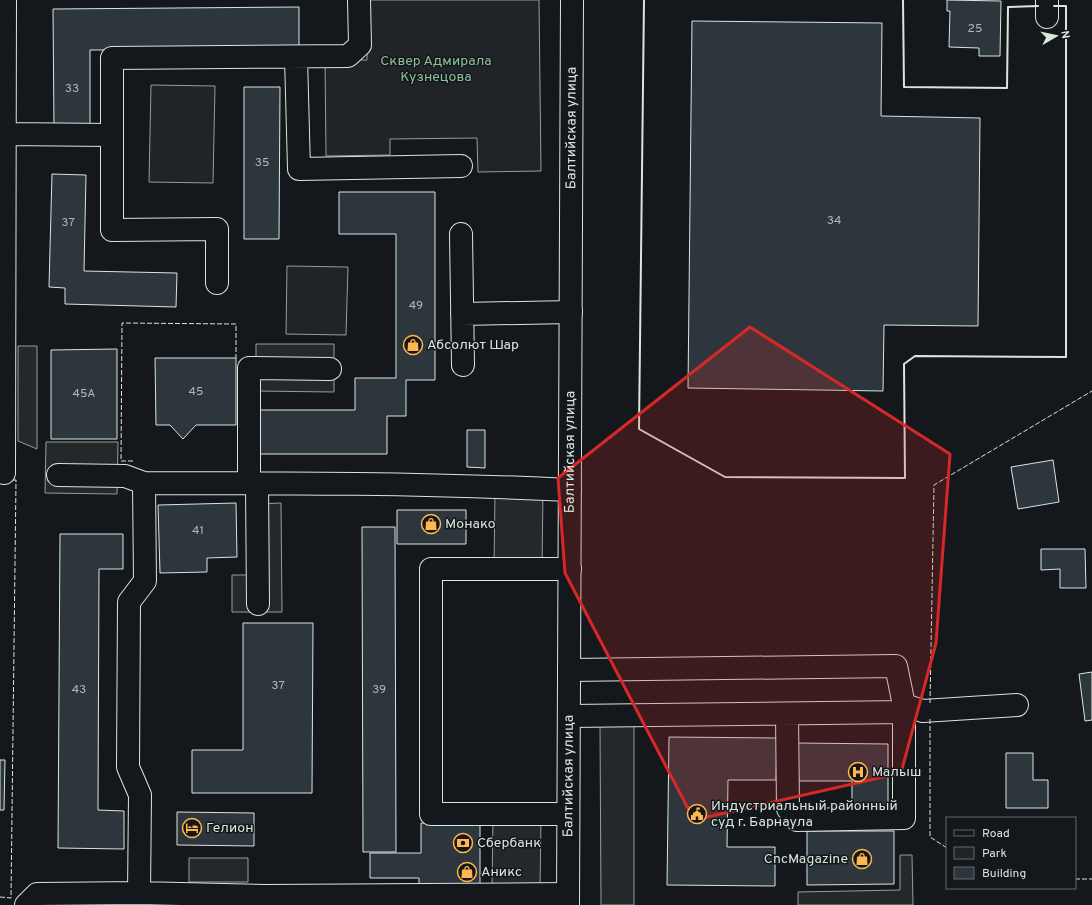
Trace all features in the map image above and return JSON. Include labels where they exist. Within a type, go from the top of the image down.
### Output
[{"type":"main road","points":[[4,473],[2,281],[4,134],[2,52],[5,0]]},
{"type":"main road","points":[[217,283],[217,229],[112,230],[112,58],[348,56],[360,45],[360,0]]},
{"type":"main road","name":"Балтийская улица","points":[[568,899],[572,0]]},
{"type":"main road","points":[[296,57],[299,169],[461,166]]},
{"type":"main road","points":[[4,134],[112,135]]},
{"type":"main road","points":[[461,234],[463,365]]},
{"type":"main road","points":[[462,314],[571,312]]},
{"type":"main road","points":[[258,604],[249,368],[330,369]]},
{"type":"main road","points":[[58,475],[125,476],[144,483],[332,483],[492,486],[570,490]]},
{"type":"main road","points":[[139,893],[140,795],[128,767],[129,602],[145,581],[144,483]]},
{"type":"main road","points":[[568,814],[431,814],[431,569],[570,569]]},
{"type":"main road","points":[[569,670],[896,666],[904,709],[904,818],[798,820],[788,809],[787,714]]},
{"type":"main road","points":[[569,716],[787,714],[904,709],[923,711],[1017,705]]},
{"type":"main road","points":[[26,905],[37,894],[139,893],[264,896],[568,899]]},
{"type":"highlighted area","points":[[750,327],[950,454],[936,643],[901,773],[694,820],[565,573],[558,478]]},
{"type":"green space","name":"Сквер Адмирала Кузнецова","points":[[367,0],[539,0],[541,171],[478,172],[477,138],[390,139],[390,155],[326,156],[325,60],[367,60]]},
{"type":"green space","points":[[151,85],[215,86],[213,183],[149,182]]},
{"type":"green space","points":[[287,266],[348,267],[346,335],[286,334]]},
{"type":"shaded area","points":[[256,344],[334,344],[334,392],[256,391]]},
{"type":"shaded area","points":[[18,346],[37,346],[37,449],[18,441]]},
{"type":"shaded area","points":[[46,442],[118,442],[117,494],[45,493]]},
{"type":"shaded area","points":[[495,492],[543,493],[542,567],[494,566]]},
{"type":"shaded area","points":[[281,503],[282,612],[232,612],[232,575],[258,575],[257,504]]},
{"type":"shaded area","points":[[600,724],[634,724],[634,905],[601,905]]},
{"type":"shaded area","points":[[493,816],[541,817],[540,890],[492,890]]},
{"type":"shaded area","points":[[900,855],[912,855],[913,905],[798,905],[798,892],[900,890]]},
{"type":"shaded area","points":[[189,858],[248,858],[248,882],[189,882]]},
{"type":"building","points":[[947,0],[1001,1],[1000,56],[979,56],[979,48],[949,47],[950,11],[947,11]]},
{"type":"building","points":[[299,7],[299,49],[90,50],[90,128],[54,128],[53,9]]},
{"type":"building","points":[[692,21],[882,23],[881,116],[980,118],[978,326],[884,325],[883,391],[688,388]]},
{"type":"building","points":[[244,87],[280,87],[279,239],[244,239]]},
{"type":"building","points":[[52,174],[86,175],[84,271],[177,273],[176,307],[65,304],[65,288],[49,287]]},
{"type":"building","points":[[339,192],[435,192],[435,380],[406,380],[406,416],[387,416],[387,454],[258,454],[258,410],[355,410],[355,378],[396,378],[396,234],[339,234]]},
{"type":"building","points":[[117,349],[117,439],[51,439],[51,350]]},
{"type":"building","points":[[155,358],[236,358],[236,425],[196,425],[183,439],[170,425],[156,425]]},
{"type":"building","points":[[467,430],[485,430],[485,468],[467,467]]},
{"type":"building","points":[[1053,460],[1059,502],[1018,509],[1011,467]]},
{"type":"building","points":[[236,503],[237,557],[207,558],[207,572],[160,573],[158,505]]},
{"type":"building","points":[[397,510],[466,510],[466,544],[397,544]]},
{"type":"building","points":[[362,527],[395,527],[396,852],[363,852]]},
{"type":"building","points":[[60,534],[123,534],[123,569],[99,569],[98,810],[124,811],[124,849],[58,848]]},
{"type":"building","points":[[1041,549],[1085,549],[1086,588],[1060,588],[1060,569],[1041,570]]},
{"type":"building","points":[[243,623],[313,623],[312,793],[192,793],[192,750],[243,750]]},
{"type":"building","points":[[1092,672],[1092,720],[1085,721],[1079,674]]},
{"type":"building","name":"Индустриальный районный суд г. Барнаула","points":[[669,737],[777,738],[776,780],[728,780],[727,847],[775,847],[775,886],[667,885]]},
{"type":"building","points":[[797,743],[888,744],[888,813],[852,813],[852,781],[796,781]]},
{"type":"building","points":[[1006,753],[1033,753],[1033,780],[1048,780],[1048,808],[1006,808]]},
{"type":"building","points":[[0,760],[5,760],[4,810],[0,810]]},
{"type":"building","points":[[177,812],[254,813],[254,846],[177,845]]},
{"type":"building","points":[[421,823],[480,823],[480,888],[419,888],[419,878],[370,878],[370,853],[421,853]]},
{"type":"building","points":[[807,831],[894,831],[894,884],[807,885]]},
{"type":"fence","points":[[133,461],[121,461],[122,323],[236,324],[236,358]]},
{"type":"fence","points":[[930,703],[934,485],[1092,391]]},
{"type":"fence","points":[[0,897],[11,898],[16,480],[11,480]]},
{"type":"fence","points":[[930,719],[930,837],[946,847]]},
{"type":"fence","points":[[1076,879],[1092,879]]},
{"type":"wall","points":[[644,0],[639,429],[725,477],[905,478],[904,364],[915,356],[1066,357],[1066,6],[1054,6]]},
{"type":"wall","points":[[903,0],[904,87],[1007,88],[1008,7],[1038,6]]},
{"type":"place","name":"Абсолют Шар","points":[[413,345]]},
{"type":"place","name":"Монако","points":[[431,524]]},
{"type":"place","name":"Малыш","points":[[858,772]]},
{"type":"place","name":"Индустриальный районный суд г. Барнаула","points":[[697,814]]},
{"type":"place","name":"Гелион","points":[[192,828]]},
{"type":"place","name":"Сбербанк","points":[[463,843]]},
{"type":"place","name":"CncMagazine","points":[[862,859]]},
{"type":"place","name":"Аникс","points":[[467,872]]}]
